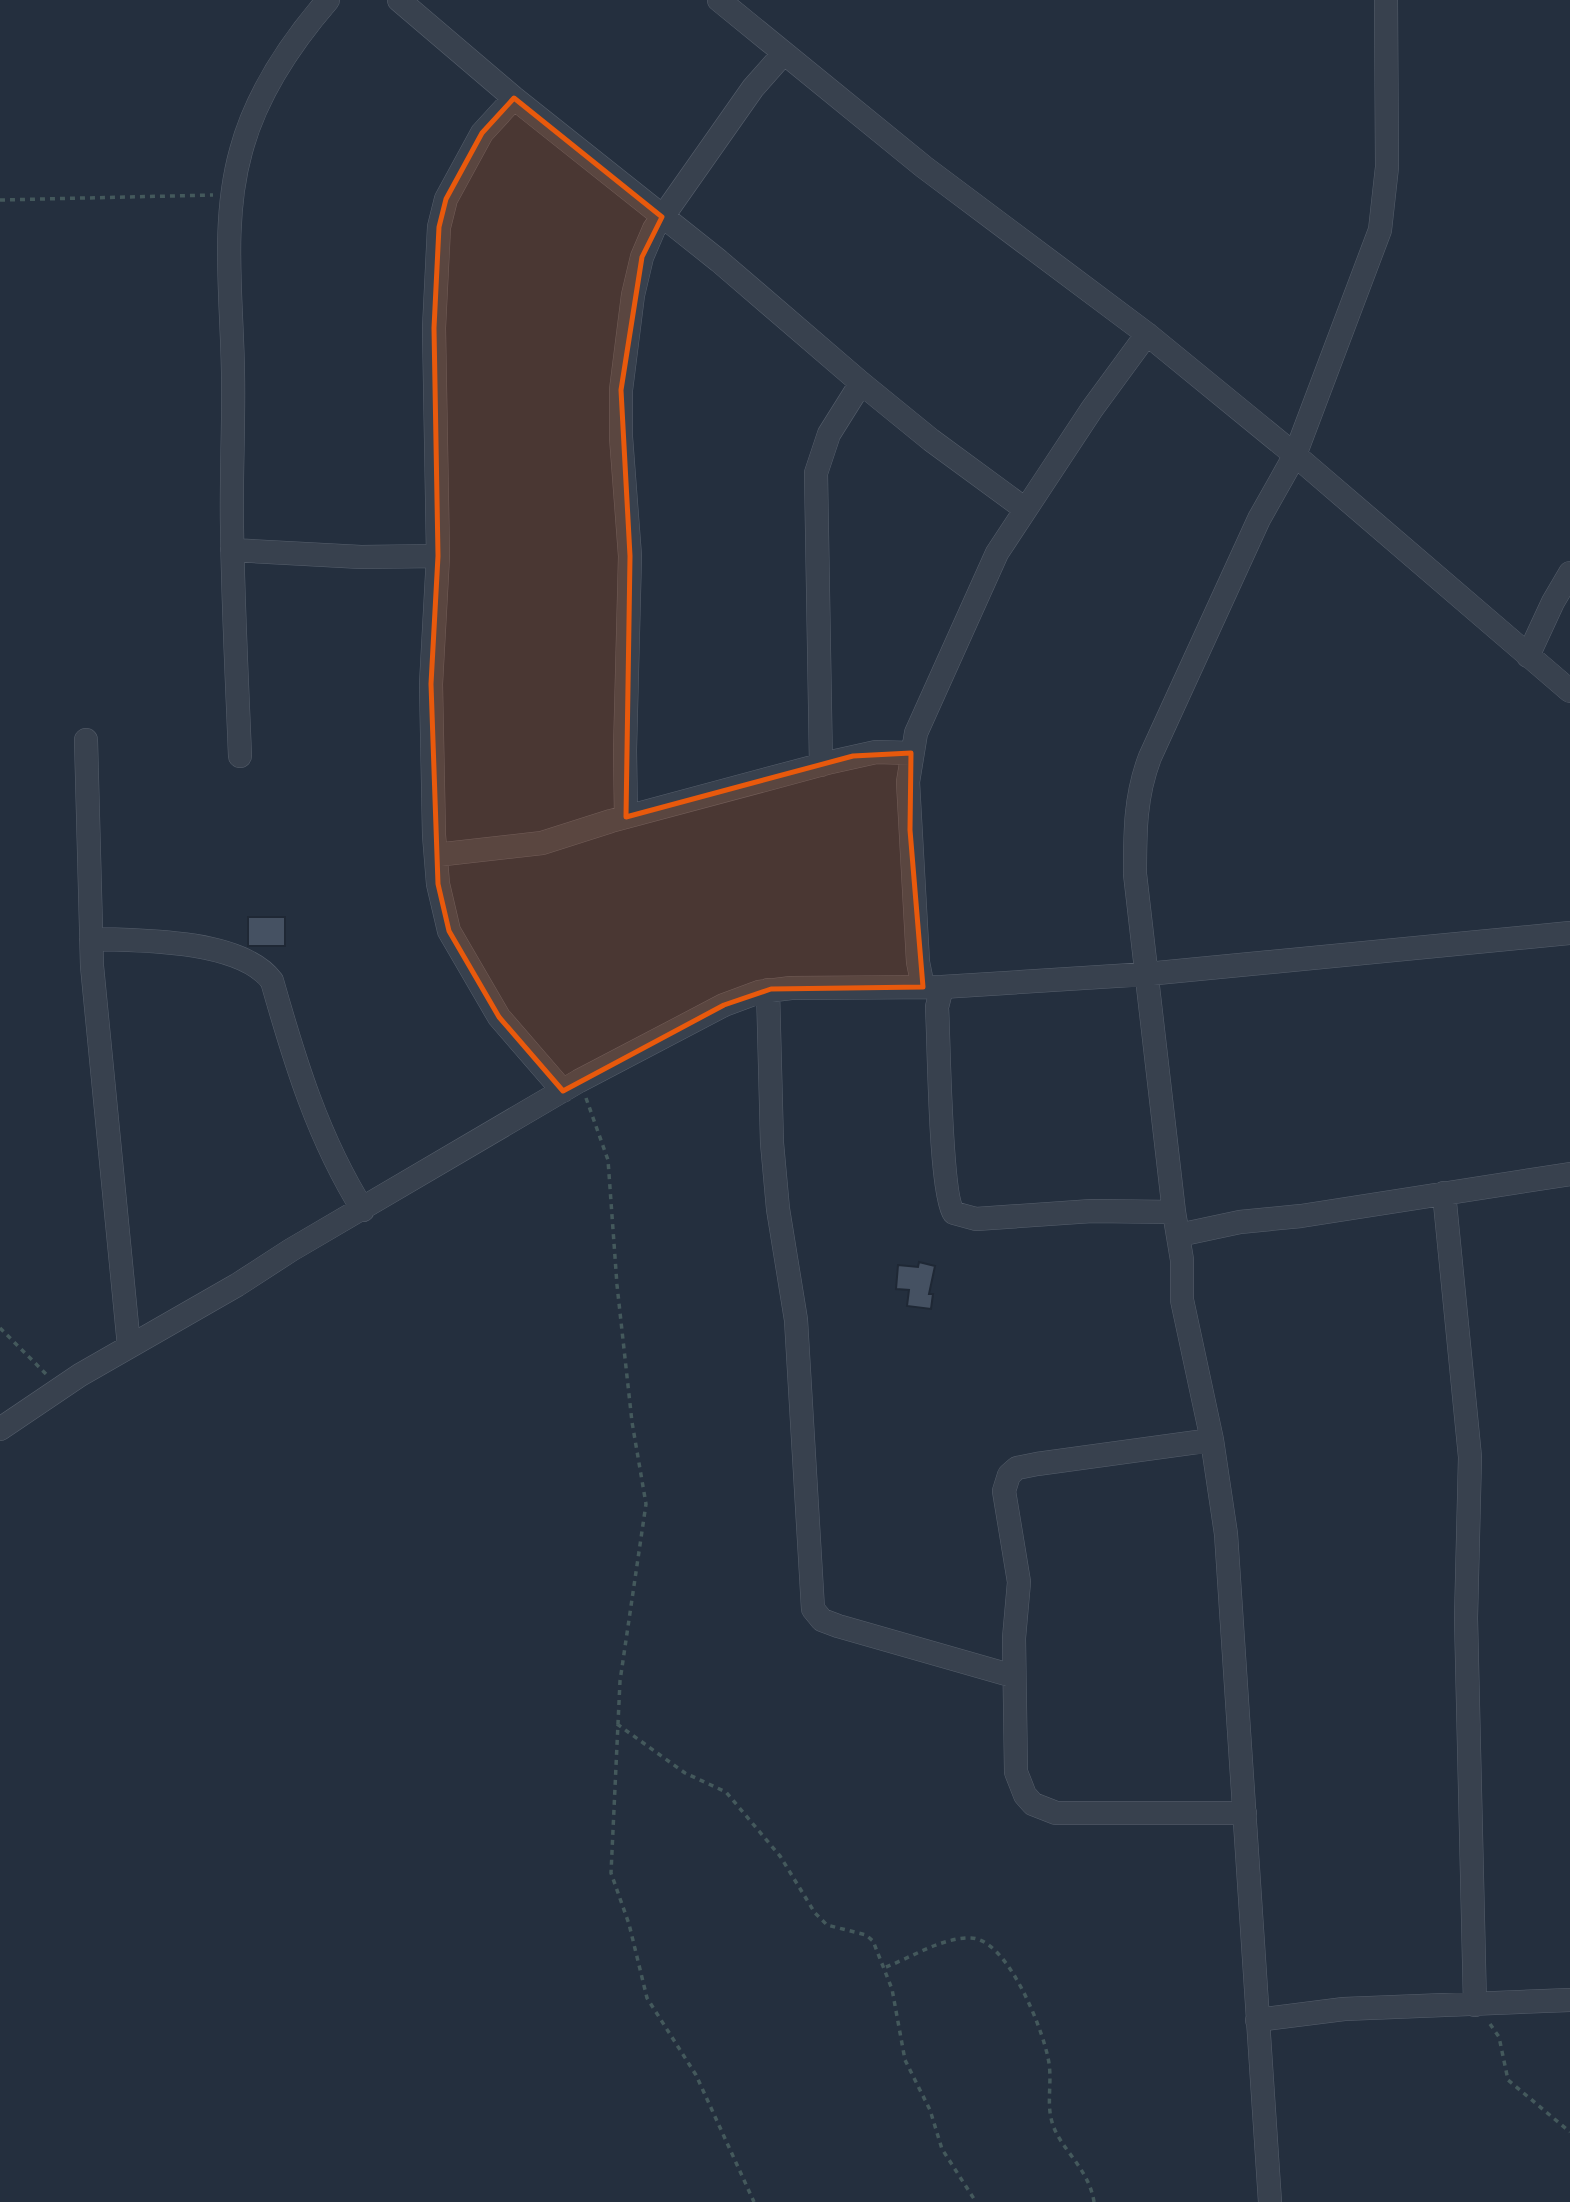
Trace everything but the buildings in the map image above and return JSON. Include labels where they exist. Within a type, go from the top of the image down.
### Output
[{"type":"street","points":[[240,756],[232,550],[234,417],[229,238],[232,195],[240,152],[261,97],[290,49],[328,0]]},
{"type":"street","points":[[400,0],[514,98],[719,261],[930,440],[1026,509]]},
{"type":"street","points":[[719,0],[924,167],[1147,334],[1295,455],[1570,691]]},
{"type":"street","points":[[1270,2202],[1226,1534],[1212,1440],[1182,1300],[1177,1224],[1135,874],[1135,820],[1140,782],[1259,519],[1295,455],[1381,230],[1387,167],[1386,0]]},
{"type":"street","points":[[626,817],[626,644],[630,556],[621,437],[621,390],[623,355],[642,257],[662,217],[745,99],[783,54]]},
{"type":"street","points":[[514,98],[482,133],[468,156],[446,199],[439,228],[434,328],[438,556],[431,684],[436,855],[438,884],[449,931],[505,1026],[571,1086]]},
{"type":"street","points":[[1147,334],[1092,409],[997,553],[916,733],[911,753],[910,830],[937,1007],[947,1202],[954,1213],[976,1219],[1119,1210],[1177,1224],[1240,1222],[1301,1216],[1570,1174]]},
{"type":"street","points":[[821,765],[816,473],[829,434],[861,383]]},
{"type":"street","points":[[232,550],[362,556],[438,556]]},
{"type":"street","points":[[1528,656],[1570,573]]},
{"type":"street","points":[[86,740],[92,939],[104,1106],[130,1346]]},
{"type":"street","points":[[436,855],[542,843],[626,817],[821,765],[876,752],[911,753]]},
{"type":"street","points":[[0,1429],[130,1346],[571,1086],[724,1005],[768,990],[932,987],[1147,974],[1570,933]]},
{"type":"street","points":[[92,939],[185,943],[232,957],[266,974],[272,981],[306,1096],[329,1151],[363,1210]]},
{"type":"street","points":[[768,990],[772,1143],[778,1209],[796,1320],[807,1469],[813,1609],[822,1620],[838,1626],[1013,1676]]},
{"type":"street","points":[[1444,1193],[1471,1457],[1466,1618],[1475,2005]]},
{"type":"street","points":[[1212,1440],[1038,1464],[1017,1468],[1009,1475],[1004,1491],[1019,1582],[1013,1676],[1016,1772],[1025,1794],[1043,1810],[1079,1814],[1245,1813]]},
{"type":"street","points":[[1257,2020],[1344,2009],[1570,2000]]},
{"type":"path","points":[[0,200],[232,195]]},
{"type":"path","points":[[571,1086],[608,1160],[617,1285],[632,1422],[646,1504],[620,1681],[610,1855],[615,1892],[629,1924],[647,1998],[696,2075],[754,2202]]},
{"type":"path","points":[[0,1328],[61,1388]]},
{"type":"path","points":[[617,1724],[685,1773],[726,1792],[780,1856],[815,1913],[827,1925],[866,1935],[873,1941],[886,1967],[905,2060],[930,2110],[942,2149],[976,2202]]},
{"type":"path","points":[[886,1967],[955,1939],[973,1938],[987,1941],[998,1951],[1015,1977],[1043,2037],[1049,2061],[1053,2126],[1092,2188],[1094,2202]]},
{"type":"path","points":[[1475,2005],[1497,2032],[1508,2080],[1570,2132]]},
{"type":"highlighted area","points":[[514,98],[662,217],[642,257],[621,390],[630,556],[626,817],[853,756],[911,753],[910,830],[923,987],[771,989],[724,1005],[563,1091],[499,1017],[449,931],[438,884],[431,684],[438,556],[434,328],[439,227],[446,199],[482,133]]}]
